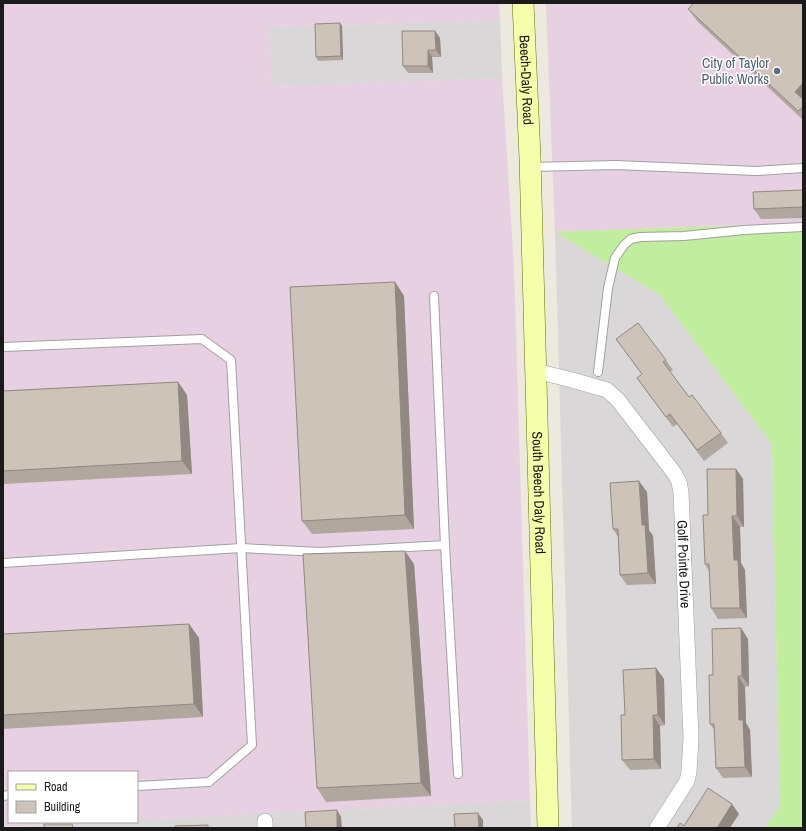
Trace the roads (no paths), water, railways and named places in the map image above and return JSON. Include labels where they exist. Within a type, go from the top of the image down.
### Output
[{"type":"street","name":"Beech-Daly Road","points":[[523,3],[530,162]]},
{"type":"street","name":"South Beech Daly Road","points":[[530,162],[548,828]]},
{"type":"street","name":"Golf Pointe Drive","points":[[536,371],[607,390],[618,400],[680,482],[682,500],[691,738],[689,772],[687,781],[657,828]]},
{"type":"lane","points":[[530,162],[756,170],[803,168]]},
{"type":"lane","points":[[598,372],[608,288],[615,258],[624,245],[631,239],[640,237],[684,236],[744,230],[803,227]]},
{"type":"lane","points":[[434,296],[445,545],[458,774]]},
{"type":"lane","points":[[3,347],[202,339],[231,360],[252,745],[209,782],[138,786]]},
{"type":"lane","points":[[3,563],[241,548],[320,552],[445,545]]},
{"type":"place","name":"City of Taylor Public Works","points":[[777,71]]}]
